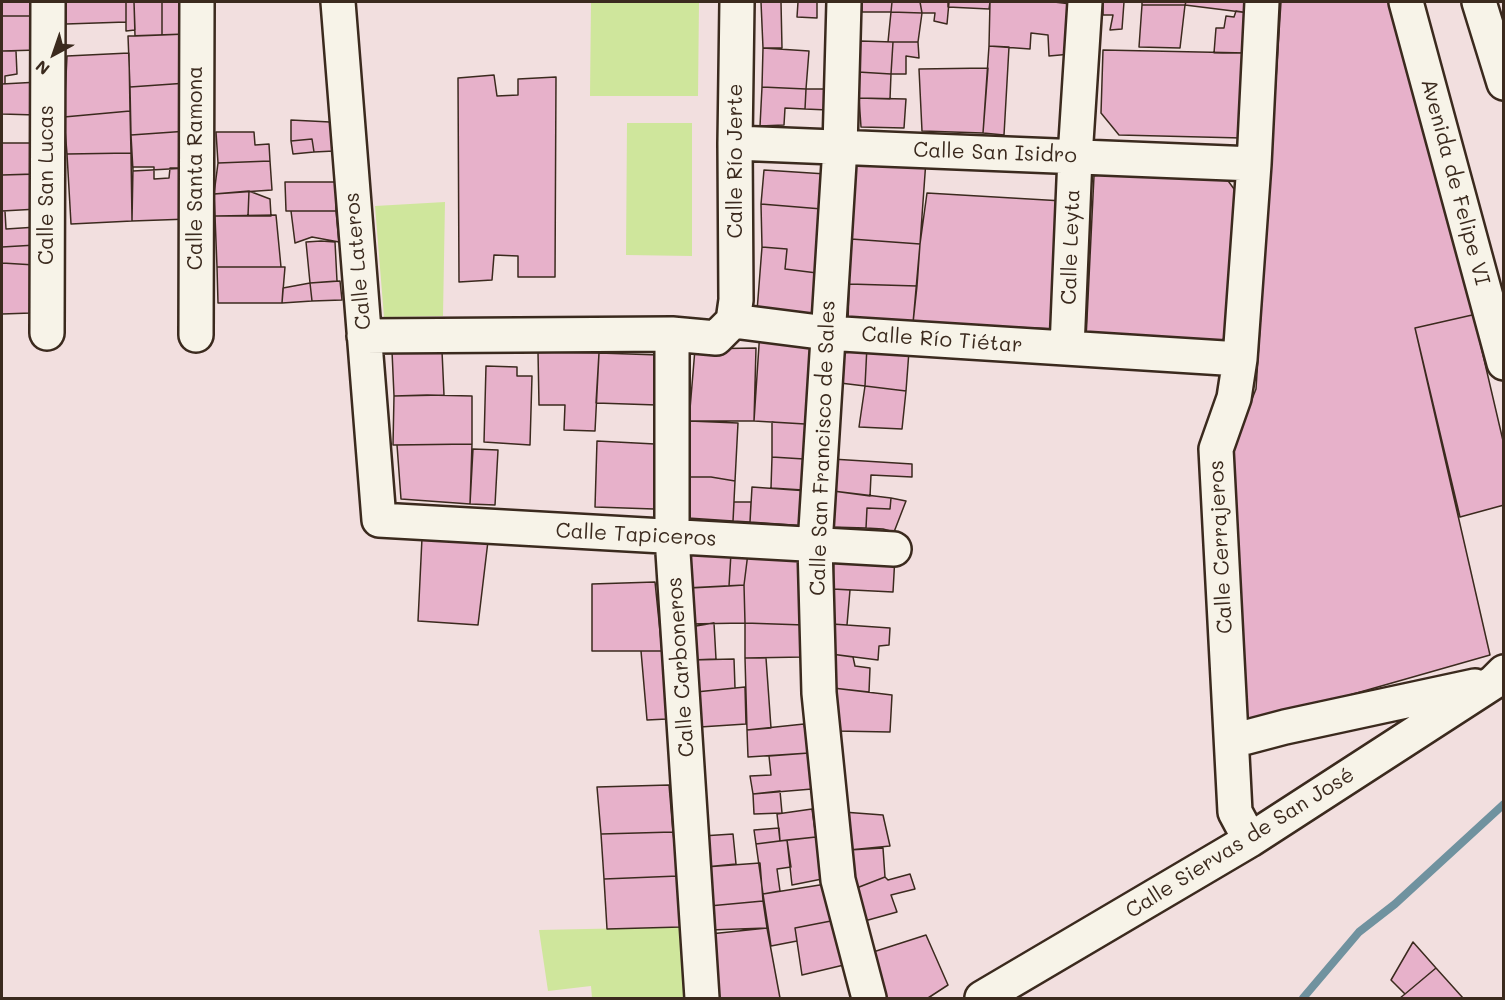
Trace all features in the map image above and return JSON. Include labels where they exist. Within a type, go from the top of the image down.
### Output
[{"type":"main road","name":"Calle San Lucas","points":[[47,333],[48,2]]},
{"type":"main road","name":"Calle Santa Ramona","points":[[196,335],[197,2]]},
{"type":"main road","name":"Calle Lateros","points":[[338,2],[379,520]]},
{"type":"main road","name":"Calle Río Jerte","points":[[733,321],[736,300],[737,2]]},
{"type":"main road","name":"Calle San Francisco de Sales","points":[[844,2],[840,147],[815,544],[819,693],[838,880],[869,999]]},
{"type":"main road","name":"Calle Leyta","points":[[1067,348],[1075,157],[1085,2]]},
{"type":"main road","name":"Calle Cerrajeros","points":[[1250,840],[1235,812],[1216,449],[1234,398],[1240,359],[1254,164],[1262,2]]},
{"type":"main road","name":"Avenida de Felipe VI","points":[[1406,2],[1503,360]]},
{"type":"main road","points":[[1479,2],[1503,83]]},
{"type":"main road","name":"Calle San Isidro","points":[[735,143],[1254,164]]},
{"type":"main road","points":[[364,336],[672,334],[716,338],[733,321]]},
{"type":"main road","name":"Calle Río Tiétar","points":[[733,321],[827,333],[1240,359]]},
{"type":"main road","name":"Calle Carboneros","points":[[672,334],[672,537],[702,999]]},
{"type":"main road","name":"Calle Tapiceros","points":[[379,520],[894,549]]},
{"type":"main road","points":[[1232,741],[1499,677]]},
{"type":"main road","name":"Calle Siervas de San José","points":[[982,999],[1250,840],[1499,677]]},
{"type":"green space","points":[[591,2],[699,2],[698,96],[590,96]]},
{"type":"green space","points":[[627,123],[692,123],[692,256],[626,255]]},
{"type":"green space","points":[[445,202],[443,316],[384,317],[375,206]]},
{"type":"green space","points":[[681,927],[684,998],[592,998],[591,986],[548,991],[539,930]]},
{"type":"building","points":[[2,2],[38,2],[38,16],[2,16]]},
{"type":"building","points":[[66,2],[126,2],[126,22],[66,24]]},
{"type":"building","points":[[126,2],[134,2],[135,30],[126,31]]},
{"type":"building","points":[[134,2],[162,2],[162,35],[135,36]]},
{"type":"building","points":[[162,2],[187,2],[186,34],[162,35]]},
{"type":"building","points":[[761,2],[781,2],[782,48],[763,48]]},
{"type":"building","points":[[798,2],[817,2],[817,18],[797,17]]},
{"type":"building","points":[[862,2],[892,2],[891,12],[862,12]]},
{"type":"building","points":[[892,2],[920,2],[922,13],[891,12]]},
{"type":"building","points":[[920,2],[949,2],[947,24],[934,21],[935,13],[922,13]]},
{"type":"building","points":[[948,2],[990,2],[989,9],[948,7]]},
{"type":"building","points":[[990,2],[1071,4],[1071,54],[1049,56],[1048,35],[1031,33],[1030,49],[989,46]]},
{"type":"building","points":[[1103,2],[1124,2],[1122,29],[1110,30],[1113,15],[1103,15]]},
{"type":"building","points":[[1142,2],[1186,2],[1185,5],[1142,5]]},
{"type":"building","points":[[1186,2],[1250,2],[1249,13],[1185,5]]},
{"type":"building","points":[[1281,2],[1402,2],[1481,313],[1415,328],[1490,655],[1241,726],[1232,450],[1256,389]]},
{"type":"building","points":[[1142,5],[1185,5],[1180,48],[1139,47]]},
{"type":"building","points":[[1236,11],[1249,13],[1247,53],[1214,53],[1216,28],[1224,28],[1226,16],[1234,17]]},
{"type":"building","points":[[891,12],[922,13],[918,42],[888,42]]},
{"type":"building","points":[[2,16],[38,16],[38,50],[2,51]]},
{"type":"building","points":[[186,34],[187,83],[130,87],[128,36]]},
{"type":"building","points":[[860,41],[893,42],[891,74],[858,72]]},
{"type":"building","points":[[893,42],[918,42],[919,58],[906,56],[906,74],[891,74]]},
{"type":"building","points":[[989,46],[1009,47],[1004,135],[983,133]]},
{"type":"building","points":[[763,48],[809,51],[806,89],[762,87]]},
{"type":"building","points":[[1103,50],[1247,53],[1242,138],[1119,135],[1101,113]]},
{"type":"building","points":[[2,51],[16,51],[17,74],[5,76],[5,84],[2,84]]},
{"type":"building","points":[[129,53],[130,111],[64,117],[67,56]]},
{"type":"building","points":[[988,68],[983,133],[922,131],[919,69]]},
{"type":"building","points":[[858,72],[891,74],[890,99],[859,98]]},
{"type":"building","points":[[494,75],[497,96],[518,95],[518,79],[556,77],[555,277],[518,277],[518,256],[494,255],[492,280],[459,282],[458,78]]},
{"type":"building","points":[[39,82],[36,115],[2,114],[2,84]]},
{"type":"building","points":[[187,83],[188,131],[131,135],[130,87]]},
{"type":"building","points":[[762,87],[806,89],[805,109],[785,108],[784,125],[760,126]]},
{"type":"building","points":[[806,89],[827,89],[828,110],[805,109]]},
{"type":"building","points":[[859,98],[906,99],[904,128],[861,127]]},
{"type":"building","points":[[130,111],[131,153],[67,154],[64,117]]},
{"type":"building","points":[[291,120],[330,122],[334,151],[314,152],[312,139],[291,141]]},
{"type":"building","points":[[188,131],[187,168],[133,171],[131,135]]},
{"type":"building","points":[[216,132],[254,132],[255,145],[269,144],[270,161],[218,163]]},
{"type":"building","points":[[312,139],[314,152],[293,154],[291,141]]},
{"type":"building","points":[[2,143],[34,143],[33,174],[2,175]]},
{"type":"building","points":[[131,153],[132,221],[71,224],[67,154]]},
{"type":"building","points":[[856,157],[926,160],[920,244],[851,239]]},
{"type":"building","points":[[270,161],[272,190],[214,194],[218,163]]},
{"type":"building","points":[[1215,163],[1237,193],[1229,342],[1086,339],[1094,176],[1111,165]]},
{"type":"building","points":[[133,167],[154,167],[154,179],[169,178],[170,168],[193,168],[189,219],[132,221]]},
{"type":"building","points":[[764,170],[826,174],[822,209],[761,204]]},
{"type":"building","points":[[39,174],[38,209],[2,211],[2,175]]},
{"type":"building","points":[[285,182],[336,182],[336,211],[286,211]]},
{"type":"building","points":[[249,191],[270,199],[271,216],[248,216]]},
{"type":"building","points":[[249,191],[248,216],[215,216],[214,194]]},
{"type":"building","points":[[927,193],[1063,201],[1057,329],[913,323]]},
{"type":"building","points":[[761,204],[822,209],[817,273],[785,269],[787,249],[762,247]]},
{"type":"building","points":[[2,211],[5,211],[6,229],[37,227],[36,245],[2,247]]},
{"type":"building","points":[[291,211],[336,211],[339,242],[312,237],[295,243]]},
{"type":"building","points":[[276,215],[281,267],[217,267],[215,216]]},
{"type":"building","points":[[851,239],[920,244],[917,286],[849,284]]},
{"type":"building","points":[[306,242],[335,242],[337,281],[310,283]]},
{"type":"building","points":[[36,245],[35,265],[2,263],[2,247]]},
{"type":"building","points":[[762,247],[787,249],[785,269],[817,273],[813,316],[757,311]]},
{"type":"building","points":[[2,263],[35,265],[31,313],[2,314]]},
{"type":"building","points":[[217,267],[285,267],[282,303],[218,303]]},
{"type":"building","points":[[340,281],[342,300],[312,301],[310,283]]},
{"type":"building","points":[[310,283],[312,301],[282,303],[283,288]]},
{"type":"building","points":[[849,284],[917,286],[913,323],[848,323]]},
{"type":"building","points":[[1481,313],[1476,325],[1504,445],[1504,505],[1460,517],[1415,328]]},
{"type":"building","points":[[760,330],[813,338],[805,424],[754,421]]},
{"type":"building","points":[[844,345],[867,346],[865,386],[840,383]]},
{"type":"building","points":[[867,346],[909,351],[906,391],[865,386]]},
{"type":"building","points":[[756,348],[754,421],[689,421],[695,349]]},
{"type":"building","points":[[392,351],[442,351],[444,395],[394,396]]},
{"type":"building","points":[[538,352],[599,353],[595,431],[564,430],[565,405],[539,405]]},
{"type":"building","points":[[599,353],[659,355],[657,405],[596,403]]},
{"type":"building","points":[[486,366],[517,367],[517,376],[532,376],[530,445],[484,442]]},
{"type":"building","points":[[865,386],[906,391],[902,429],[859,427]]},
{"type":"building","points":[[394,396],[472,396],[472,444],[393,445]]},
{"type":"building","points":[[689,421],[738,423],[735,481],[711,477],[688,477]]},
{"type":"building","points":[[772,422],[805,424],[804,459],[772,457]]},
{"type":"building","points":[[597,441],[655,444],[654,509],[595,507]]},
{"type":"building","points":[[472,444],[470,504],[401,499],[397,445]]},
{"type":"building","points":[[473,449],[498,450],[495,505],[470,504]]},
{"type":"building","points":[[772,457],[804,459],[803,490],[771,488]]},
{"type":"building","points":[[832,459],[912,464],[912,477],[871,475],[870,496],[833,491]]},
{"type":"building","points":[[688,477],[711,477],[735,481],[733,521],[688,518]]},
{"type":"building","points":[[752,487],[808,491],[806,526],[750,522]]},
{"type":"building","points":[[833,491],[891,498],[890,509],[867,508],[866,528],[831,527]]},
{"type":"building","points":[[891,498],[906,501],[894,532],[866,528],[867,508],[890,509]]},
{"type":"building","points":[[734,502],[751,502],[750,522],[733,521]]},
{"type":"building","points":[[422,538],[488,541],[478,625],[418,621]]},
{"type":"building","points":[[688,550],[731,553],[729,586],[690,588]]},
{"type":"building","points":[[834,552],[895,556],[893,592],[833,589]]},
{"type":"building","points":[[731,553],[748,553],[744,585],[729,586]]},
{"type":"building","points":[[748,553],[804,557],[804,625],[745,623],[744,585]]},
{"type":"building","points":[[655,582],[662,651],[592,651],[592,584]]},
{"type":"building","points":[[744,585],[745,623],[688,624],[686,588]]},
{"type":"building","points":[[833,589],[850,590],[847,625],[832,624]]},
{"type":"building","points":[[714,623],[716,659],[692,660],[690,627]]},
{"type":"building","points":[[745,623],[804,625],[804,657],[745,658]]},
{"type":"building","points":[[832,624],[890,628],[889,645],[879,646],[878,660],[831,654]]},
{"type":"building","points":[[641,651],[662,651],[667,719],[647,720]]},
{"type":"building","points":[[831,654],[853,657],[855,666],[870,668],[869,692],[833,688]]},
{"type":"building","points":[[745,658],[766,658],[771,728],[747,730]]},
{"type":"building","points":[[734,659],[735,688],[696,692],[692,660]]},
{"type":"building","points":[[745,687],[746,724],[700,727],[696,692]]},
{"type":"building","points":[[833,688],[892,695],[890,732],[835,731]]},
{"type":"building","points":[[804,724],[809,753],[748,757],[747,730]]},
{"type":"building","points":[[809,753],[812,789],[753,794],[750,776],[771,775],[769,756]]},
{"type":"building","points":[[669,785],[673,832],[601,834],[597,787]]},
{"type":"building","points":[[780,791],[782,813],[754,814],[753,794]]},
{"type":"building","points":[[812,809],[816,837],[780,841],[777,814]]},
{"type":"building","points":[[843,812],[883,815],[890,846],[849,850]]},
{"type":"building","points":[[779,828],[780,841],[756,844],[754,830]]},
{"type":"building","points":[[673,832],[678,876],[604,879],[601,834]]},
{"type":"building","points":[[733,834],[736,864],[705,867],[702,836]]},
{"type":"building","points":[[816,837],[822,879],[792,885],[787,840]]},
{"type":"building","points":[[787,840],[791,867],[777,869],[780,891],[763,894],[756,844]]},
{"type":"building","points":[[883,848],[885,877],[854,889],[849,850]]},
{"type":"building","points":[[760,863],[763,901],[709,906],[705,867]]},
{"type":"building","points":[[910,874],[915,889],[891,895],[897,912],[861,922],[854,889],[885,877],[888,880]]},
{"type":"building","points":[[678,876],[681,927],[607,929],[604,879]]},
{"type":"building","points":[[826,884],[836,920],[795,928],[797,941],[771,946],[763,894]]},
{"type":"building","points":[[763,901],[767,928],[710,930],[709,906]]},
{"type":"building","points":[[836,920],[848,964],[802,975],[795,928]]},
{"type":"building","points":[[767,928],[780,998],[715,998],[710,934]]},
{"type":"building","points":[[926,935],[948,985],[928,998],[883,998],[870,953]]},
{"type":"building","points":[[1413,942],[1436,968],[1405,994],[1391,980]]},
{"type":"building","points":[[1436,968],[1463,998],[1400,998],[1405,994]]},
{"type":"waterway","points":[[1303,998],[1359,932],[1395,904],[1504,804]]}]
